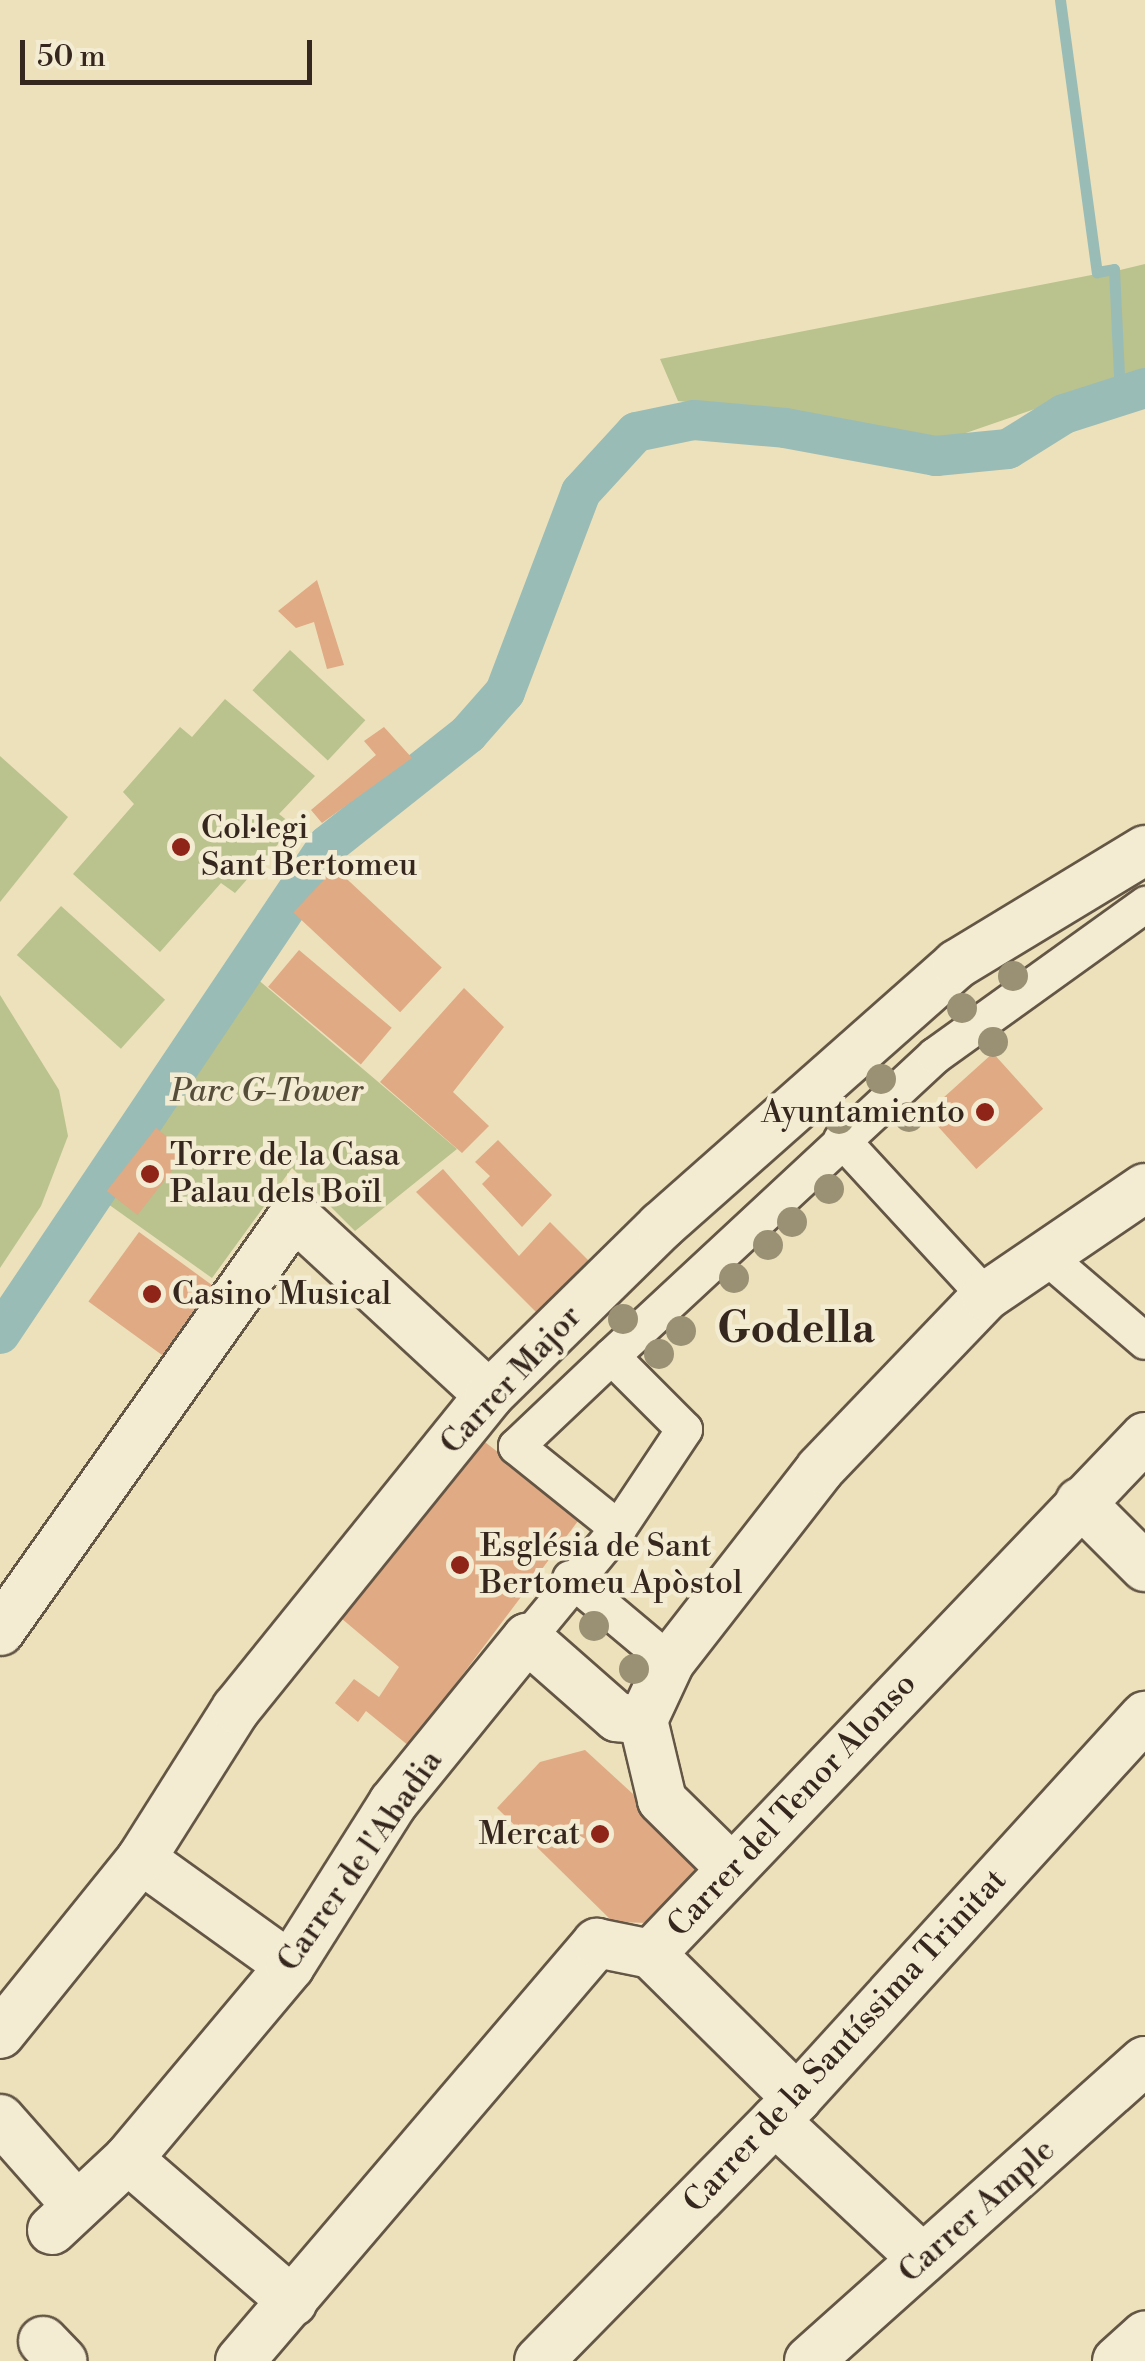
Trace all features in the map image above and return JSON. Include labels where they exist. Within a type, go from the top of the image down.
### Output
[{"type":"street","name":"Carrer Major","points":[[0,2034],[141,1859],[236,1709],[489,1396],[661,1226],[957,964],[1145,850]]},
{"type":"street","points":[[618,1528],[516,1446],[840,1139],[935,1055],[1145,904]]},
{"type":"street","points":[[840,1139],[986,1296]]},
{"type":"street","points":[[730,1867],[662,1800],[643,1720],[670,1662],[820,1469],[986,1296],[1145,1188]]},
{"type":"street","points":[[0,1630],[294,1215],[489,1396]]},
{"type":"street","points":[[1047,1256],[1145,1341]]},
{"type":"street","name":"Carrer de l'Abadia","points":[[0,2119],[64,2218],[128,2159],[290,1966],[393,1803],[527,1638],[570,1578],[618,1528],[684,1429],[611,1356]]},
{"type":"street","name":"Carrer del Tenor Alonso","points":[[240,2361],[596,1944],[652,1954],[730,1867],[1145,1437]]},
{"type":"street","points":[[1080,1502],[1145,1566]]},
{"type":"street","points":[[570,1578],[670,1662]]},
{"type":"street","points":[[527,1638],[618,1718],[643,1720]]},
{"type":"street","name":"Carrer de la Santíssima Trinitat","points":[[539,2361],[786,2109],[1138,1738]]},
{"type":"street","points":[[141,1859],[290,1966]]},
{"type":"street","points":[[652,1954],[923,2259]]},
{"type":"street","name":"Carrer Ample","points":[[809,2361],[1145,2061]]},
{"type":"street","points":[[128,2159],[292,2302]]},
{"type":"street","points":[[1117,2361],[1145,2336]]},
{"type":"green space","points":[[1145,264],[1145,370],[1121,377],[1116,271]]},
{"type":"green space","points":[[1112,271],[1116,381],[960,435],[923,440],[876,435],[820,417],[678,401],[660,359]]},
{"type":"green space","points":[[290,650],[365,720],[328,760],[252,690]]},
{"type":"green space","points":[[225,699],[315,776],[279,814],[294,826],[235,893],[221,883],[160,952],[73,874],[134,804],[123,792],[180,727],[192,737]]},
{"type":"green space","points":[[0,756],[68,817],[0,902]]},
{"type":"green space","points":[[61,906],[165,1000],[121,1049],[17,955]]},
{"type":"green space","name":"Parc G-Tower","points":[[249,972],[457,1149],[355,1231],[292,1168],[212,1278],[108,1204]]},
{"type":"green space","points":[[0,995],[59,1090],[68,1136],[41,1206],[0,1268]]},
{"type":"building","points":[[317,580],[344,665],[327,669],[314,622],[296,628],[278,611]]},
{"type":"building","points":[[384,727],[412,758],[322,823],[311,810],[376,755],[364,741]]},
{"type":"building","points":[[335,868],[442,968],[400,1012],[293,913]]},
{"type":"building","points":[[299,950],[392,1028],[361,1065],[268,987]]},
{"type":"building","points":[[464,988],[504,1027],[453,1092],[489,1126],[462,1153],[380,1082]]},
{"type":"building","name":"Ayuntamiento","points":[[993,1053],[1043,1109],[976,1169],[926,1113]]},
{"type":"building","name":"Torre de la Casa Palau dels Boïl","points":[[156,1128],[187,1152],[137,1215],[107,1191]]},
{"type":"building","points":[[498,1140],[552,1195],[522,1227],[482,1184],[490,1176],[475,1162]]},
{"type":"building","points":[[443,1169],[519,1256],[550,1222],[596,1268],[543,1319],[416,1192]]},
{"type":"building","name":"Casino Musical","points":[[139,1232],[217,1288],[166,1358],[88,1302]]},
{"type":"building","name":"Església de Sant Bertomeu Apòstol","points":[[481,1439],[581,1517],[409,1746],[366,1711],[358,1722],[335,1703],[354,1679],[379,1697],[399,1667],[335,1613]]},
{"type":"building","name":"Mercat","points":[[585,1750],[705,1860],[650,1923],[613,1922],[497,1808],[540,1762]]},
{"type":"waterway","points":[[1060,0],[1097,272],[1114,269],[1120,396]]},
{"type":"waterway","points":[[0,1334],[328,845],[468,734],[505,692],[581,492],[636,432],[694,420],[785,428],[936,456],[1008,449],[1064,414],[1145,388]]},
{"type":"place","name":"Col·legi Sant Bertomeu","points":[[181,847]]},
{"type":"place","name":"Ayuntamiento","points":[[985,1112]]},
{"type":"place","name":"Torre de la Casa Palau dels Boïl","points":[[150,1174]]},
{"type":"place","name":"Casino Musical","points":[[152,1294]]},
{"type":"place","name":"Església de Sant Bertomeu Apòstol","points":[[460,1565]]},
{"type":"place","name":"Mercat","points":[[600,1834]]},
{"type":"district","name":"Godella","points":[[796,1330]]}]
